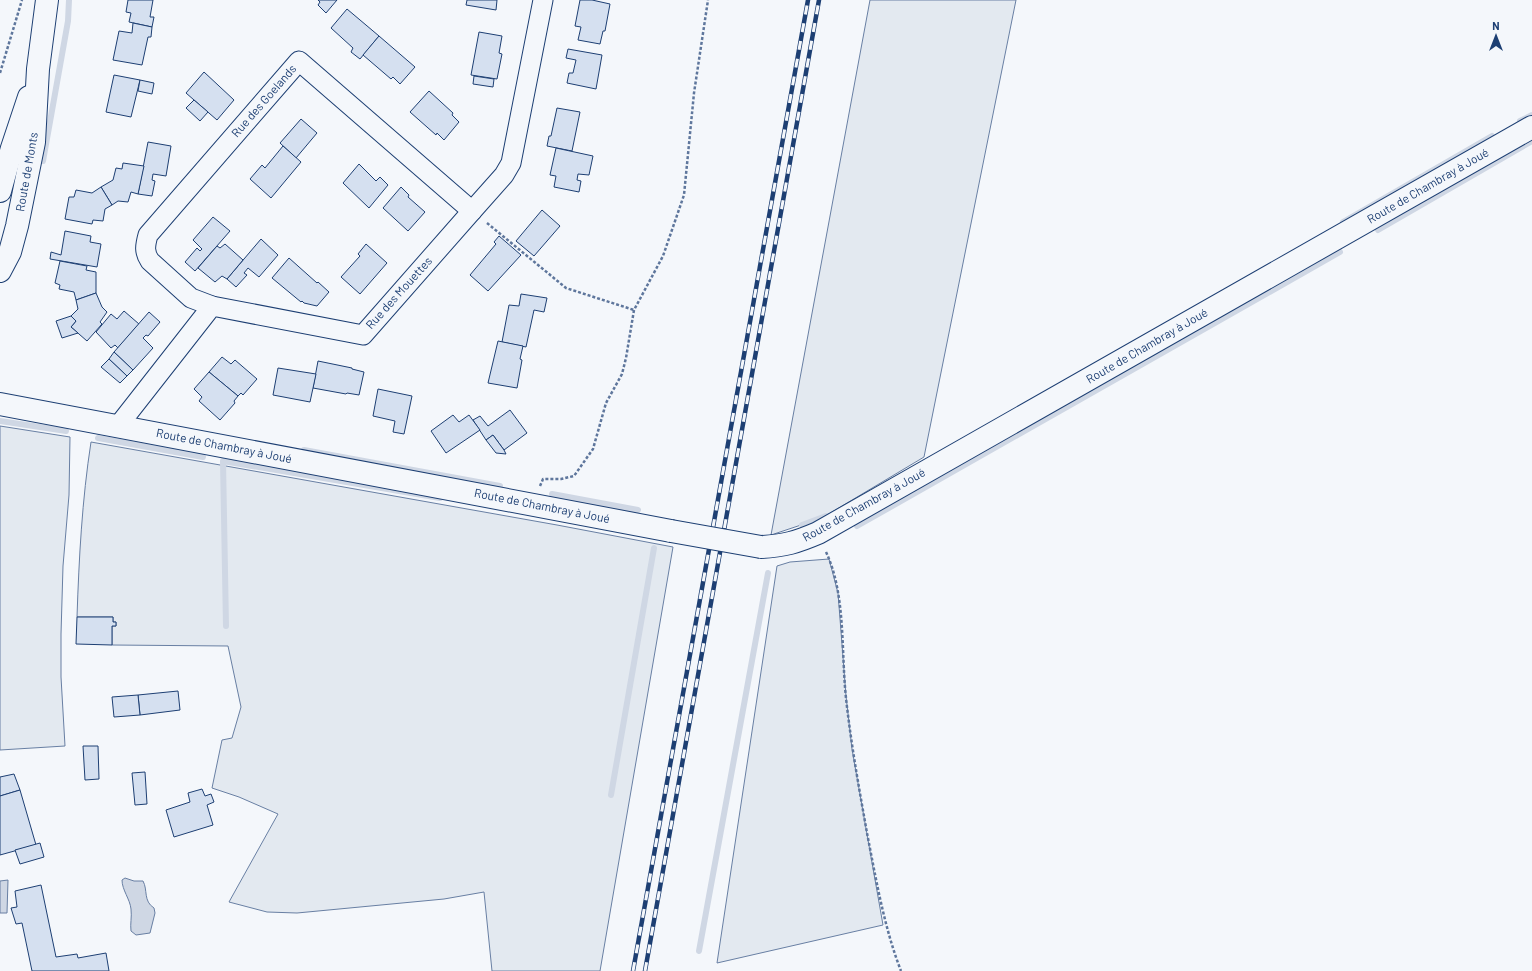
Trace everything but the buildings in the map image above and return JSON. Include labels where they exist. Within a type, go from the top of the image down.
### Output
[{"type":"street","name":"Route de Monts","points":[[0,271],[10,252],[17,226],[34,142],[38,70],[47,0]]},
{"type":"street","name":"Rue des Mouettes","points":[[212,306],[362,335],[472,212],[504,175],[511,164],[542,0]]},
{"type":"street","name":"Rue des Goelands","points":[[212,306],[191,298],[150,261],[146,254],[148,236],[299,61],[472,212]]},
{"type":"street","name":"Route de Monts","points":[[0,191],[12,148],[38,70]]},
{"type":"street","name":"Route de Chambray à Joué","points":[[0,404],[670,531],[761,546],[781,546],[818,534],[1532,127]]},
{"type":"street","points":[[118,426],[212,306]]},
{"type":"path","points":[[0,73],[22,0]]},
{"type":"path","points":[[532,505],[543,479],[561,479],[574,476],[593,449],[606,403],[622,374],[634,310],[663,256],[684,195],[694,94],[708,0]]},
{"type":"path","points":[[472,212],[566,288],[634,310]]},
{"type":"path","points":[[818,534],[830,561],[838,600],[852,748],[873,866],[886,924],[901,971]]},
{"type":"shaded area","points":[[870,0],[1016,0],[924,457],[822,518],[771,535]]},
{"type":"shaded area","points":[[0,426],[70,437],[69,495],[63,566],[61,634],[61,677],[65,746],[0,750]]},
{"type":"shaded area","points":[[91,442],[673,547],[600,971],[492,971],[484,892],[444,899],[297,913],[267,912],[229,902],[278,814],[239,797],[212,788],[222,740],[232,738],[241,707],[228,646],[112,645],[112,626],[116,626],[116,622],[113,622],[113,617],[77,617],[81,529]]},
{"type":"shaded area","points":[[829,559],[838,593],[846,696],[852,749],[883,925],[717,963],[777,566],[790,562]]},
{"type":"shaded area","points":[[125,878],[134,881],[143,881],[148,902],[154,908],[155,913],[150,933],[136,935],[131,931],[130,905],[122,884],[122,880]]},
{"type":"shaded area","points":[[8,880],[7,913],[0,913],[0,881]]},
{"type":"waterway","points":[[43,161],[68,21],[69,0]]},
{"type":"waterway","points":[[1520,121],[1532,115]]},
{"type":"waterway","points":[[1343,222],[1492,136]]},
{"type":"waterway","points":[[1378,230],[1532,141]]},
{"type":"waterway","points":[[857,526],[1340,252]]},
{"type":"waterway","points":[[0,421],[66,431]]},
{"type":"waterway","points":[[98,438],[203,457]]},
{"type":"waterway","points":[[304,450],[500,486]]},
{"type":"waterway","points":[[226,626],[223,461],[440,498]]},
{"type":"waterway","points":[[552,494],[638,510]]},
{"type":"waterway","points":[[802,525],[826,516]]},
{"type":"waterway","points":[[611,795],[654,548]]},
{"type":"waterway","points":[[699,951],[768,573]]},
{"type":"railway","points":[[633,971],[808,0]]},
{"type":"railway","points":[[645,971],[819,0]]}]
